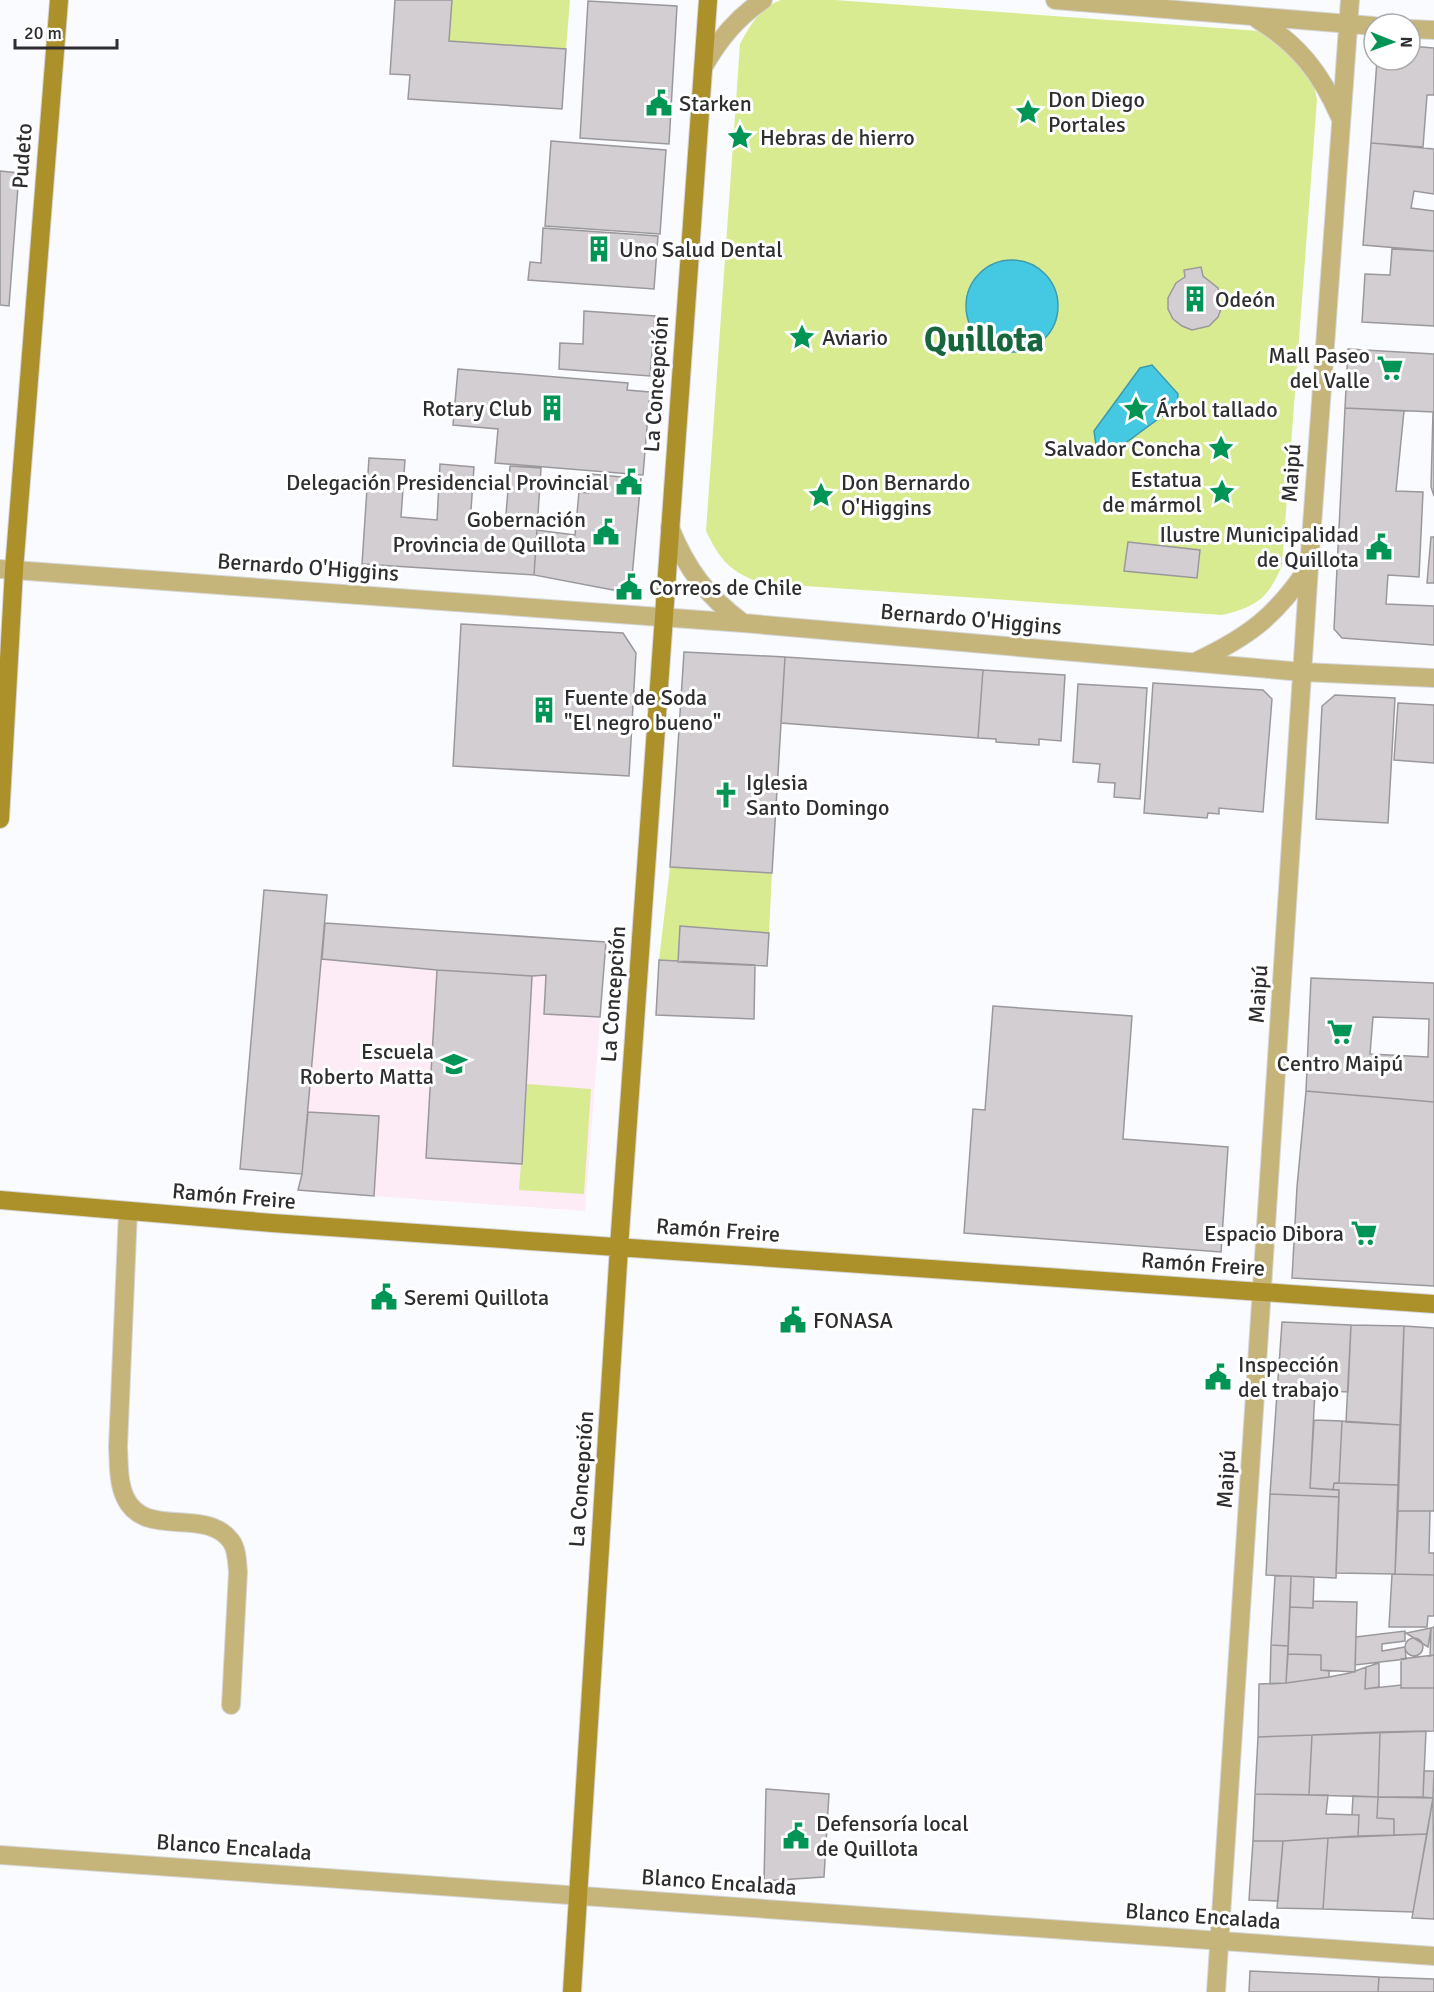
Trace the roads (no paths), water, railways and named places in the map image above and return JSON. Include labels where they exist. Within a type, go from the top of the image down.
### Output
[{"type":"main road","name":"Pudeto","points":[[0,819],[7,569],[59,0]]},
{"type":"main road","name":"La Concepción","points":[[572,1992],[663,617],[708,0]]},
{"type":"main road","name":"Ramón Freire","points":[[0,1200],[272,1223],[1434,1304]]},
{"type":"street","points":[[704,66],[715,45],[730,27],[763,0]]},
{"type":"street","points":[[1055,0],[1362,26]]},
{"type":"street","name":"Maipú","points":[[1216,1992],[1309,567],[1350,0]]},
{"type":"street","points":[[1253,17],[1289,42],[1305,58],[1320,77],[1340,119]]},
{"type":"street","points":[[670,528],[681,554],[696,579],[710,596],[743,623]]},
{"type":"street","name":"Bernardo O'Higgins","points":[[1194,662],[1250,633],[1274,613],[1309,567]]},
{"type":"street","name":"Bernardo O'Higgins","points":[[7,569],[743,623],[1303,672],[1434,678]]},
{"type":"street","points":[[128,1211],[118,1447],[124,1496],[129,1504],[143,1516],[214,1528],[232,1542],[237,1556],[238,1572],[231,1705]]},
{"type":"street","name":"Blanco Encalada","points":[[0,1855],[1434,1956]]},
{"type":"water","points":[[1012,260],[1030,263],[1045,273],[1055,288],[1058,306],[1055,324],[1045,339],[1030,349],[1012,352],[994,349],[979,339],[969,324],[966,306],[969,288],[979,273],[994,263]]},
{"type":"water","points":[[1152,365],[1178,394],[1177,405],[1120,447],[1110,450],[1096,445],[1094,431],[1140,368]]},
{"type":"place","name":"Starken","points":[[659,103]]},
{"type":"place","name":"Don Diego Portales","points":[[1028,112]]},
{"type":"place","name":"Hebras de hierro","points":[[740,137]]},
{"type":"place","name":"Uno Salud Dental","points":[[599,249]]},
{"type":"place","name":"Odeón","points":[[1195,299]]},
{"type":"place","name":"Aviario","points":[[802,337]]},
{"type":"place","name":"Mall Paseo del Valle","points":[[1390,368]]},
{"type":"place","name":"Rotary Club","points":[[552,408]]},
{"type":"place","name":"Árbol tallado","points":[[1136,409]]},
{"type":"place","name":"Salvador Concha","points":[[1221,448]]},
{"type":"place","name":"Delegación Presidencial Provincial","points":[[629,482]]},
{"type":"place","name":"Estatua de mármol","points":[[1222,492]]},
{"type":"place","name":"Don Bernardo O'Higgins","points":[[821,495]]},
{"type":"place","name":"Gobernación Provincia de Quillota","points":[[606,532]]},
{"type":"place","name":"Ilustre Municipalidad de Quillota","points":[[1379,547]]},
{"type":"place","name":"Correos de Chile","points":[[629,587]]},
{"type":"place","name":"Fuente de Soda \"El negro bueno\"","points":[[544,710]]},
{"type":"place","name":"Iglesia Santo Domingo","points":[[726,795]]},
{"type":"place","name":"Centro Maipú","points":[[1340,1032]]},
{"type":"place","name":"Escuela Roberto Matta","points":[[454,1064]]},
{"type":"place","name":"Espacio Dibora","points":[[1364,1233]]},
{"type":"place","name":"Seremi Quillota","points":[[384,1297]]},
{"type":"place","name":"FONASA","points":[[793,1320]]},
{"type":"place","name":"Inspección del trabajo","points":[[1218,1377]]},
{"type":"place","name":"Defensoría local de Quillota","points":[[796,1836]]},
{"type":"district","name":"Quillota","points":[[984,340]]}]
